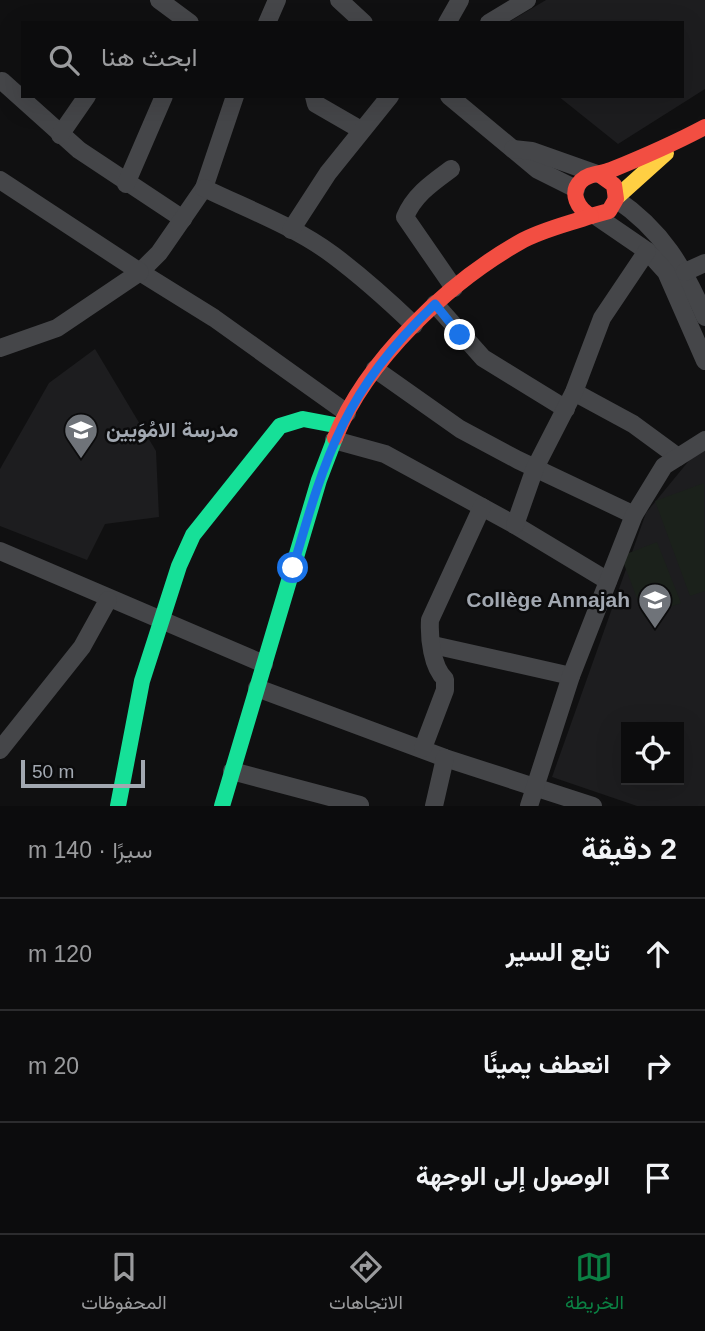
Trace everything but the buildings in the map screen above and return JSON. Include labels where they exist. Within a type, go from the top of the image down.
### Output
[{"type":"street","points":[[159,0],[187,21]]},
{"type":"street","points":[[268,21],[277,0]]},
{"type":"street","points":[[339,0],[357,20]]},
{"type":"street","points":[[448,21],[460,0]]},
{"type":"street","points":[[492,21],[527,0]]},
{"type":"street","points":[[2,81],[60,135],[127,184],[183,219]]},
{"type":"street","points":[[60,135],[86,98]]},
{"type":"street","points":[[127,184],[163,98]]},
{"type":"street","points":[[0,348],[41,336],[57,328],[139,272],[159,253],[204,188],[234,98]]},
{"type":"street","points":[[314,98],[316,104],[360,130]]},
{"type":"street","points":[[291,230],[360,130],[388,98]]},
{"type":"street","points":[[451,98],[544,175],[575,191],[581,210],[647,251],[666,272],[705,361]]},
{"type":"street","points":[[222,806],[318,480],[340,426],[375,369],[435,304],[523,240],[575,191],[584,178],[676,142],[705,127]]},
{"type":"street","points":[[523,240],[609,211],[617,198],[676,142]]},
{"type":"street","points":[[513,149],[542,154],[598,174],[614,185],[617,198],[654,228],[685,272],[705,317]]},
{"type":"street","points":[[450,169],[423,191],[411,204],[405,217],[454,288]]},
{"type":"street","points":[[0,180],[214,318],[340,426],[608,581]]},
{"type":"street","points":[[204,188],[291,230],[334,256],[374,287],[414,325]]},
{"type":"street","points":[[515,525],[535,468],[574,392],[602,318],[647,251]]},
{"type":"street","points":[[685,272],[705,262]]},
{"type":"street","points":[[435,304],[484,358],[566,409]]},
{"type":"street","points":[[375,369],[460,429],[634,515]]},
{"type":"street","points":[[574,392],[633,424],[678,457]]},
{"type":"street","points":[[118,806],[142,681],[179,566],[193,536],[269,437],[289,421],[303,419],[340,426]]},
{"type":"street","points":[[529,806],[571,676],[634,515],[664,467],[705,440]]},
{"type":"street","points":[[423,748],[444,690],[445,679],[436,671],[433,645],[429,637],[430,620],[482,507]]},
{"type":"street","points":[[0,551],[108,600],[264,664]]},
{"type":"street","points":[[0,751],[82,647],[108,600]]},
{"type":"street","points":[[433,645],[571,676]]},
{"type":"street","points":[[257,688],[445,758],[536,785],[593,806]]},
{"type":"street","points":[[434,806],[445,758]]},
{"type":"street","points":[[232,771],[360,806]]},
{"type":"shaded area","points":[[546,0],[705,0],[705,89],[618,144],[560,98],[684,98],[684,21],[510,21]]},
{"type":"shaded area","name":"مدرسة الامُوَيين","points":[[95,349],[156,451],[159,517],[105,524],[87,560],[0,526],[0,469],[49,383]]},
{"type":"shaded area","name":"Collège Annajah","points":[[705,449],[705,806],[637,806],[552,777],[646,513],[692,457]]},
{"type":"shaded area","points":[[704,483],[705,591],[690,596],[655,501]]},
{"type":"shaded area","points":[[657,542],[681,603],[644,617],[621,556]]},
{"type":"traffic: fast","points":[[118,806],[142,681],[179,566],[193,535],[280,426],[303,419],[340,426]]},
{"type":"traffic: fast","points":[[222,806],[319,480],[335,438]]},
{"type":"traffic: slow","points":[[617,197],[666,153]]},
{"type":"traffic: jam","points":[[600,175],[614,185],[616,199],[609,211],[591,216],[582,209],[575,196],[577,186],[584,178],[635,160],[705,127]]},
{"type":"traffic: jam","points":[[335,438],[349,409],[388,352],[438,301],[520,242],[591,216]]},
{"type":"place","name":"مدرسة الامُوَيين","points":[[81,460]]},
{"type":"place","name":"Collège Annajah","points":[[655,630]]},
{"type":"route","points":[[293,568],[318,480],[334,440],[347,413],[375,369],[435,304],[460,335]]}]
